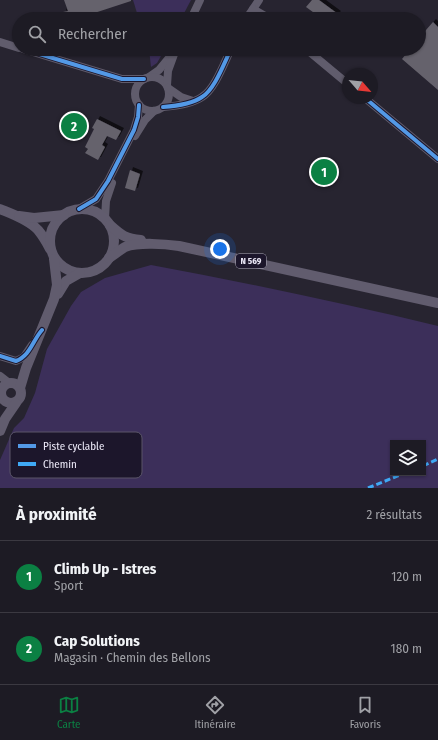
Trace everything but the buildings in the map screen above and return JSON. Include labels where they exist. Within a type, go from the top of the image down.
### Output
[{"type":"main road","points":[[0,209],[12,214],[38,230],[62,266],[68,270],[80,273]]},
{"type":"main road","points":[[5,419],[5,402],[2,397],[8,386],[26,368],[54,299],[66,280],[80,273],[97,269],[104,264],[109,258],[113,249],[114,240],[113,232],[107,221],[94,211],[79,209],[64,215],[30,218],[12,214]]},
{"type":"main road","points":[[54,299],[57,280],[50,242],[52,231],[58,220],[64,215]]},
{"type":"main road","name":"N 569","points":[[107,221],[118,233],[128,238],[231,256],[438,303]]},
{"type":"main road","name":"N 569","points":[[109,258],[120,250],[130,246],[160,244]]},
{"type":"main road","points":[[0,431],[5,419],[21,398],[22,394],[8,386]]},
{"type":"main road","points":[[5,402],[10,404],[16,403]]},
{"type":"street","points":[[194,12],[200,0]]},
{"type":"street","points":[[251,12],[259,0]]},
{"type":"street","points":[[253,9],[258,12]]},
{"type":"street","points":[[0,42],[12,46]]},
{"type":"street","points":[[46,56],[122,79],[158,78],[181,97],[192,101]]},
{"type":"street","points":[[135,94],[138,85],[159,70],[170,56]]},
{"type":"street","points":[[163,107],[169,98],[167,86],[168,71],[173,56]]},
{"type":"street","points":[[107,221],[106,201],[111,184],[134,138],[145,120],[154,111],[163,107],[186,104],[202,97],[211,89],[228,56]]},
{"type":"street","points":[[314,56],[342,79]]},
{"type":"street","points":[[79,209],[96,199],[108,181],[134,130],[138,117],[139,105],[135,94],[122,79]]},
{"type":"street","points":[[372,104],[437,158]]},
{"type":"street","points":[[139,105],[144,109],[154,111]]},
{"type":"street","points":[[0,356],[16,361],[24,357],[35,338],[42,330]]},
{"type":"street","points":[[0,376],[8,386]]},
{"type":"shaded area","points":[[133,0],[191,0],[185,12],[137,12]]},
{"type":"shaded area","points":[[150,56],[161,56],[157,63],[151,67]]},
{"type":"shaded area","points":[[151,265],[367,309],[438,326],[438,488],[0,488],[0,460],[10,437],[10,478],[142,478],[142,432],[12,432],[14,428],[24,418],[35,393],[47,349],[71,306],[81,292],[105,278]]},
{"type":"marked path","points":[[426,465],[438,459]]},
{"type":"marked path","points":[[368,488],[398,476]]},
{"type":"cycle path","points":[[46,56],[122,79],[144,79]]},
{"type":"cycle path","points":[[163,107],[189,103],[202,97],[211,88],[228,56]]},
{"type":"cycle path","points":[[372,104],[438,159]]},
{"type":"cycle path","points":[[79,209],[96,199],[108,181],[134,130],[138,117],[139,105]]},
{"type":"cycle path","points":[[0,356],[16,361],[21,359],[28,352],[42,330]]},
{"type":"place","name":"Cap Solutions","points":[[74,126]]},
{"type":"place","name":"Climb Up - Istres","points":[[324,172]]}]
